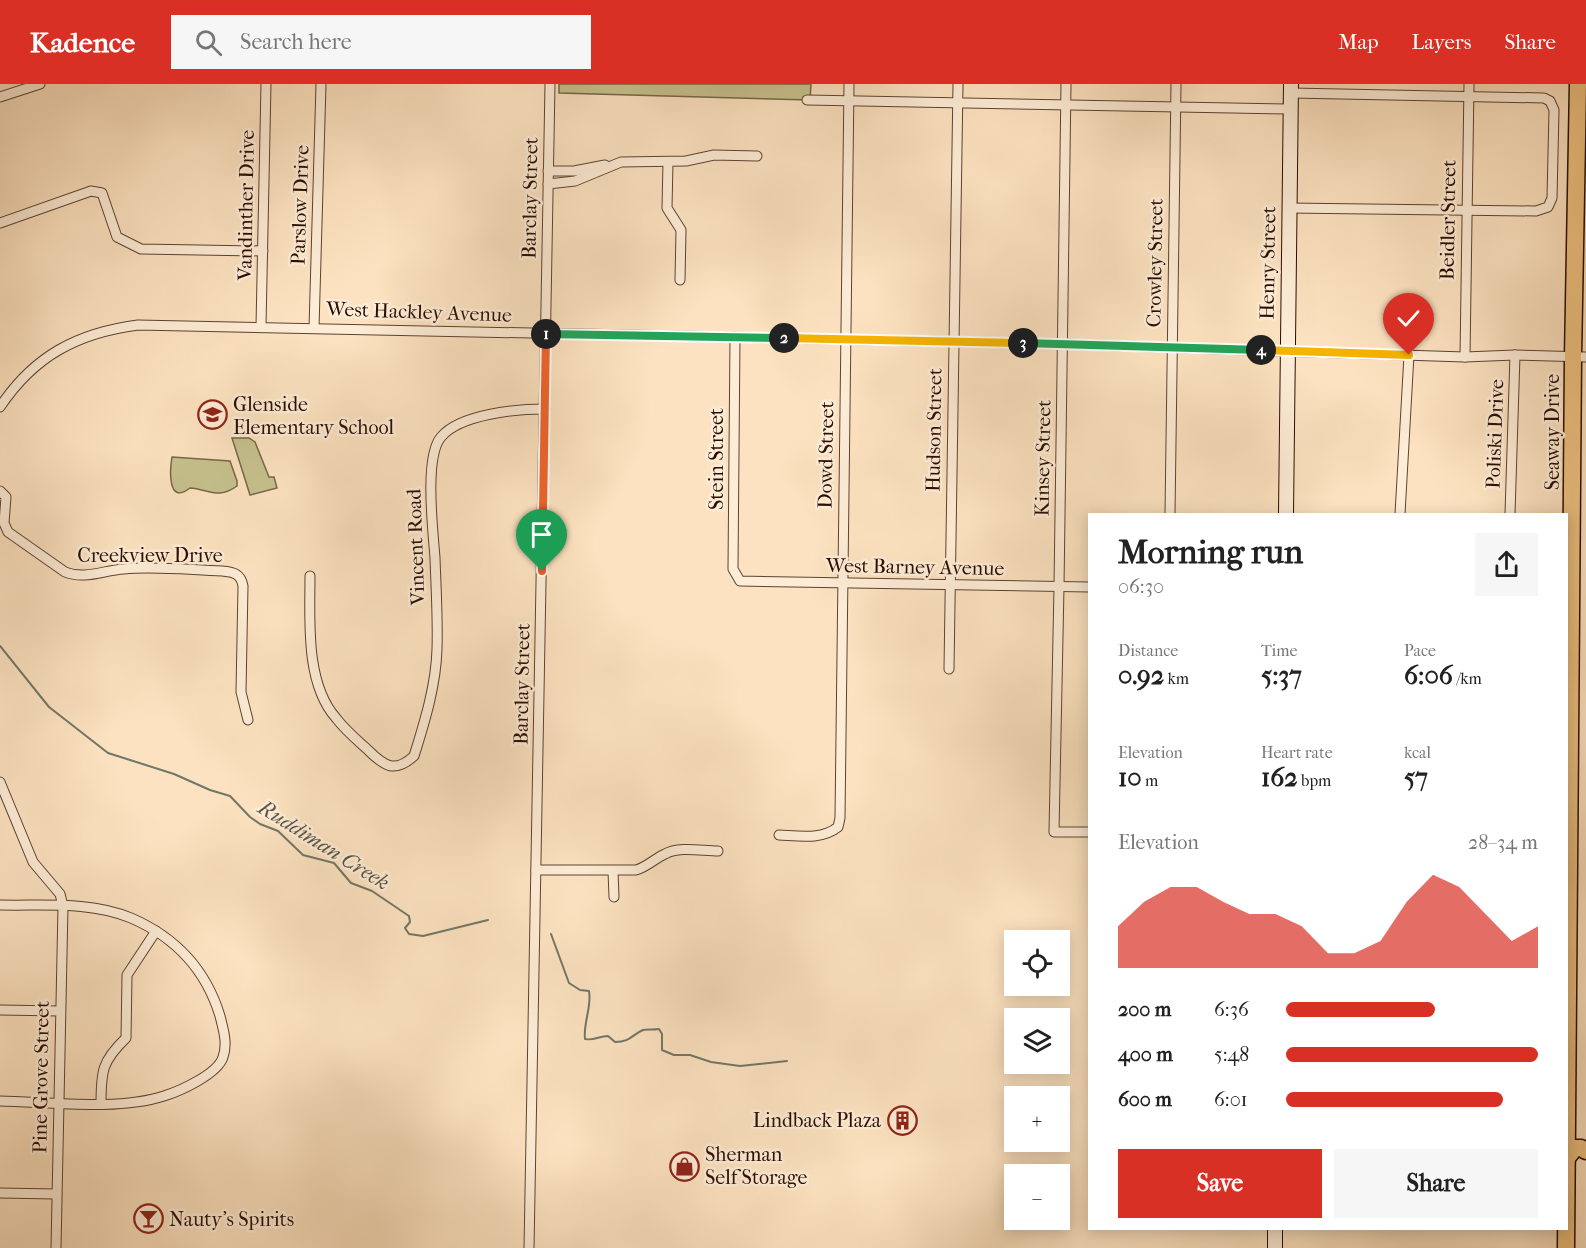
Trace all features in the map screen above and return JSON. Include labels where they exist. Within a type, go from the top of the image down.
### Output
[{"type":"highway","name":"Seaway Drive","points":[[1568,1028],[1573,377],[1579,357],[1581,185],[1578,84]]},
{"type":"highway","points":[[1573,377],[1580,399],[1580,509],[1586,520]]},
{"type":"highway","points":[[1568,1157],[1575,1148],[1586,1151]]},
{"type":"highway","name":"Seaway Drive","points":[[1566,1230],[1566,1248]]},
{"type":"main road","name":"Henry Street","points":[[1286,513],[1291,88]]},
{"type":"main road","points":[[1275,1230],[1275,1248]]},
{"type":"street","points":[[0,97],[40,84]]},
{"type":"street","name":"Vandinther Drive","points":[[261,326],[266,84]]},
{"type":"street","name":"Parslow Drive","points":[[314,328],[321,84]]},
{"type":"street","name":"Barclay Street","points":[[530,1248],[550,84]]},
{"type":"street","name":"Dowd Street","points":[[779,835],[811,837],[830,834],[838,827],[849,84]]},
{"type":"street","name":"Hudson Street","points":[[949,669],[958,84]]},
{"type":"street","name":"Kinsey Street","points":[[1066,84],[1054,832],[1088,832]]},
{"type":"street","name":"Crowley Street","points":[[1170,513],[1176,84]]},
{"type":"street","name":"Beidler Street","points":[[1465,357],[1469,84]]},
{"type":"street","points":[[1288,208],[1536,211],[1548,207],[1552,192],[1554,110],[1550,101],[1539,97],[1291,88]]},
{"type":"street","points":[[807,100],[1290,109]]},
{"type":"street","points":[[548,171],[574,171],[635,161],[668,162],[714,155],[757,156]]},
{"type":"street","points":[[668,162],[667,208],[681,230],[680,280]]},
{"type":"street","points":[[548,184],[575,181],[610,164]]},
{"type":"street","points":[[0,223],[91,191],[102,193],[117,237],[141,249],[263,251]]},
{"type":"street","name":"West Hackley Avenue","points":[[0,407],[21,379],[47,357],[66,345],[104,330],[145,324],[1062,344],[1465,357],[1515,355],[1579,357]]},
{"type":"street","name":"Stein Street","points":[[735,336],[734,569],[740,581]]},
{"type":"street","points":[[1400,513],[1409,355]]},
{"type":"street","name":"Poliski Drive","points":[[1510,513],[1515,355]]},
{"type":"street","name":"Vincent Road","points":[[310,576],[311,648],[322,696],[334,717],[377,759],[391,767],[399,766],[414,756],[434,683],[437,650],[431,488],[435,446],[452,428],[469,421],[510,411],[545,409]]},
{"type":"street","name":"Creekview Drive","points":[[0,490],[6,497],[4,523],[8,532],[72,575],[85,576],[125,568],[222,571],[240,576],[243,586],[241,692],[248,720]]},
{"type":"street","name":"West Barney Avenue","points":[[740,581],[1088,587]]},
{"type":"street","points":[[0,782],[33,862],[60,894],[63,906]]},
{"type":"street","points":[[537,870],[636,870],[646,867],[665,853],[718,851]]},
{"type":"street","points":[[614,871],[614,897]]},
{"type":"street","points":[[0,905],[81,906],[130,917],[156,931],[176,946],[202,974],[212,994],[225,1041],[224,1057],[217,1067],[173,1093],[138,1102],[100,1104],[0,1101]]},
{"type":"street","name":"Pine Grove Street","points":[[56,1248],[63,906]]},
{"type":"street","points":[[100,1104],[104,1065],[110,1053],[126,1038],[127,975],[156,931]]},
{"type":"street","points":[[0,1010],[60,1011]]},
{"type":"street","points":[[0,1193],[56,1194]]},
{"type":"shaded area","points":[[559,84],[811,84],[810,100],[559,93]]},
{"type":"shaded area","points":[[232,438],[249,438],[255,442],[269,477],[274,477],[277,488],[250,495]]},
{"type":"shaded area","points":[[172,457],[230,461],[237,486],[219,493],[190,488],[177,492],[172,484]]},
{"type":"waterway","name":"Ruddiman Creek","points":[[0,646],[49,707],[108,753],[174,774],[230,796],[250,817],[278,831],[303,855],[334,863],[351,883],[372,891],[409,916],[410,922],[405,928],[409,934],[423,936],[488,920]]},
{"type":"waterway","name":"Ruddiman Creek","points":[[551,934],[569,983],[580,990],[589,991],[585,1039],[608,1036],[615,1042],[620,1042],[628,1040],[643,1030],[659,1029],[662,1034],[662,1050],[674,1055],[690,1055],[711,1062],[740,1066],[787,1061]]},
{"type":"place","name":"Glenside Elementary School","points":[[212,415]]},
{"type":"place","name":"Lindback Plaza","points":[[902,1120]]},
{"type":"place","name":"Sherman Self Storage","points":[[684,1166]]},
{"type":"place","name":"Nauty's Spirits","points":[[148,1219]]},
{"type":"route","points":[[542,571],[545,334],[1062,344],[1409,355]]}]
